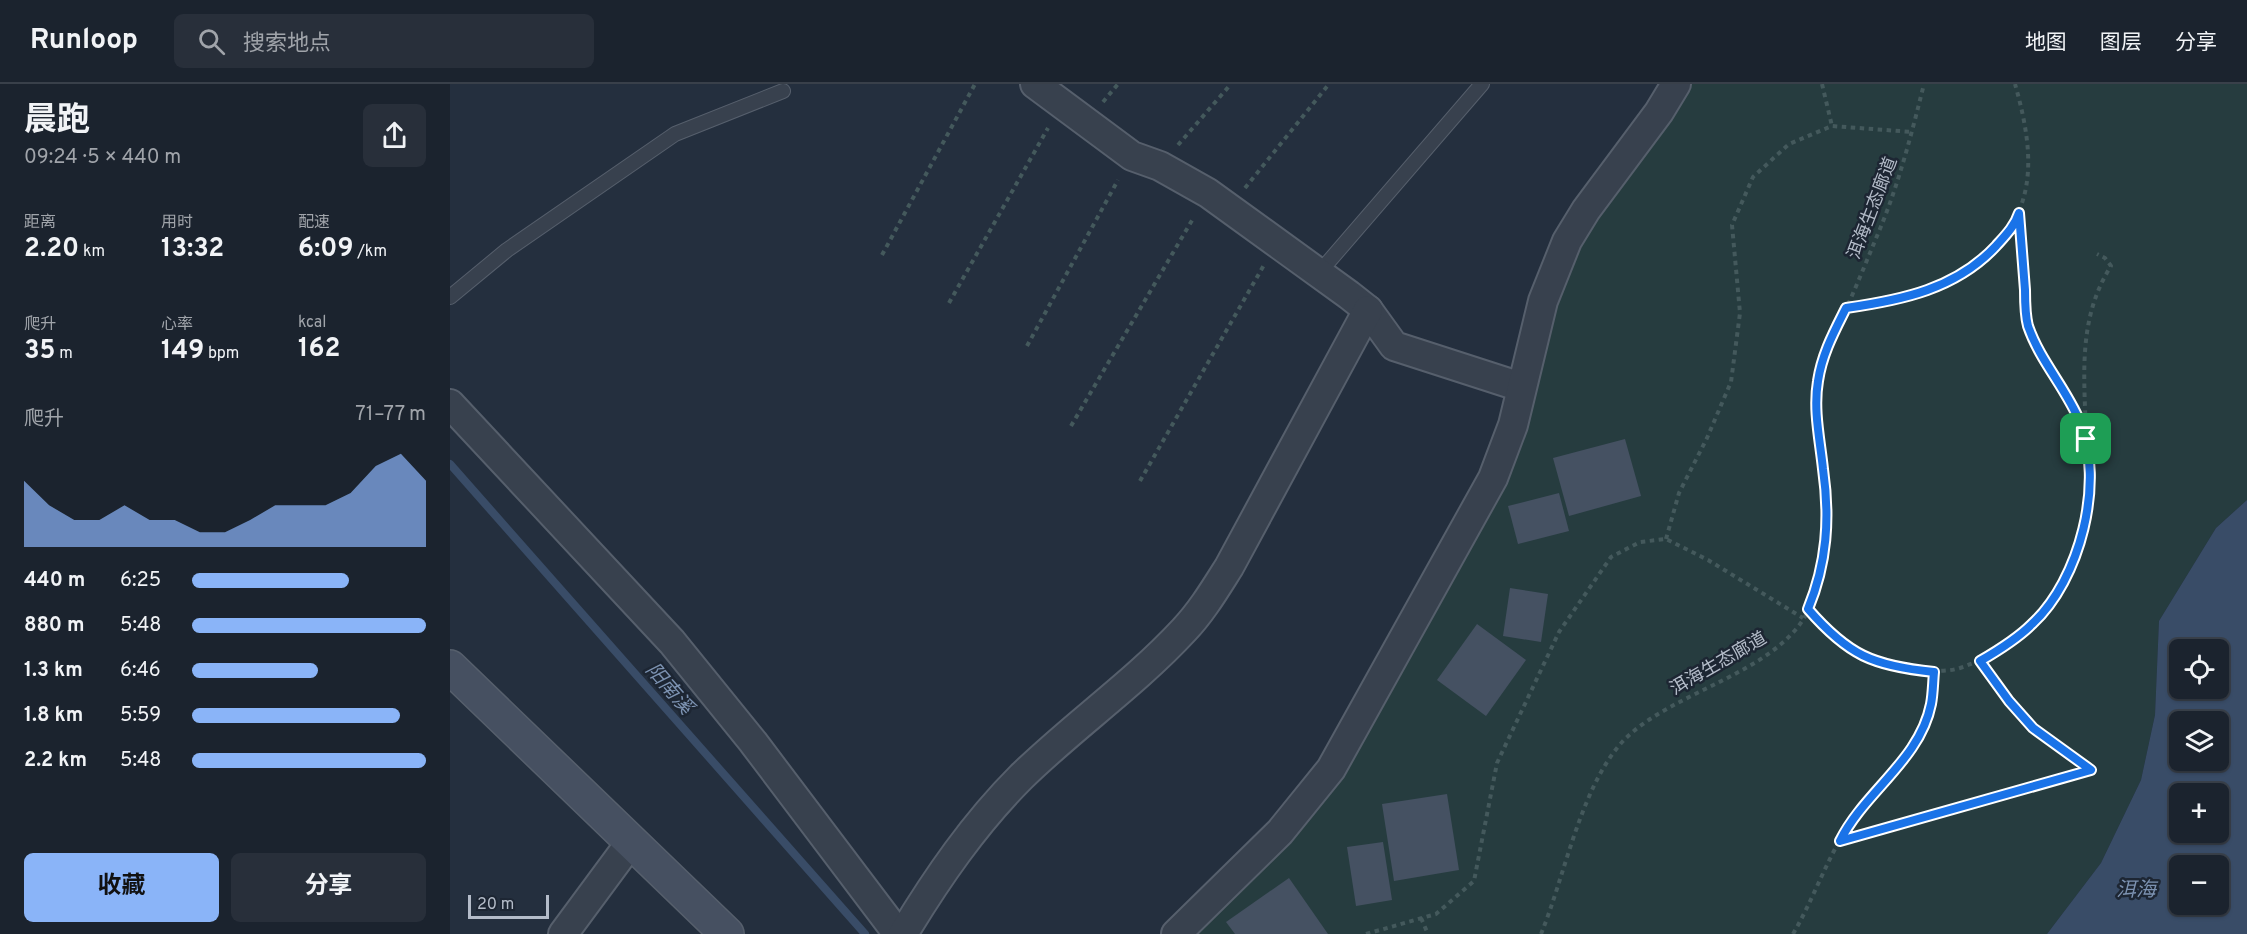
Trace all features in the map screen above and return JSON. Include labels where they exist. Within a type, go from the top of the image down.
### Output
[{"type":"street","points":[[1035,84],[1132,156],[1160,166],[1218,201],[1368,310],[1394,346],[1521,387]]},
{"type":"street","points":[[1176,934],[1280,832],[1331,769],[1489,487],[1505,450],[1543,301],[1567,241],[1586,210],[1659,112],[1676,84]]},
{"type":"street","points":[[903,934],[947,865],[995,805],[1051,749],[1166,649],[1204,606],[1229,567],[1368,310]]},
{"type":"street","points":[[450,404],[672,642],[753,742],[898,934]]},
{"type":"street","points":[[450,667],[727,934]]},
{"type":"street","points":[[563,934],[632,842]]},
{"type":"lane","points":[[1318,274],[1482,84]]},
{"type":"lane","points":[[450,297],[507,250],[675,134],[783,91]]},
{"type":"path","points":[[882,255],[975,84]]},
{"type":"path","points":[[1160,166],[1231,84]]},
{"type":"path","points":[[1071,426],[1218,201],[1329,84]]},
{"type":"path","points":[[1822,84],[1832,126]]},
{"type":"path","name":"洱海生态廊道","points":[[1541,934],[1558,894],[1586,806],[1602,770],[1624,740],[1650,718],[1752,663],[1785,638],[1808,609],[1824,558],[1827,533],[1827,502],[1817,423],[1817,383],[1826,347],[1846,308],[1878,233],[1905,161],[1924,84]]},
{"type":"path","points":[[1846,308],[1912,297],[1942,286],[1988,255],[2008,234],[2019,213],[2025,193],[2029,160],[2027,128],[2016,85]]},
{"type":"path","points":[[949,303],[1062,104]]},
{"type":"path","points":[[1666,538],[1679,493],[1707,438],[1731,382],[1740,313],[1732,225],[1754,177],[1789,144],[1832,126],[1912,132]]},
{"type":"path","points":[[1027,346],[1132,156]]},
{"type":"path","points":[[2019,213],[2027,324],[2035,343],[2066,394],[2086,439]]},
{"type":"path","points":[[1140,481],[1276,243]]},
{"type":"path","points":[[1808,609],[1839,642],[1879,664],[1934,672],[1953,670],[1980,661],[2003,648],[2034,623],[2057,592],[2075,560],[2084,525],[2091,477],[2086,439],[2084,386],[2088,317],[2111,266],[2105,258],[2097,254]]},
{"type":"path","points":[[1366,934],[1436,914],[1474,881],[1497,763],[1559,632],[1611,556],[1640,542],[1666,538],[1708,560],[1803,618]]},
{"type":"path","points":[[1840,841],[2091,770],[2033,728],[2009,701],[1980,661]]},
{"type":"path","points":[[1793,934],[1811,904],[1840,841],[1864,805],[1898,768],[1921,732],[1931,704],[1934,672]]},
{"type":"path","points":[[1420,918],[1428,934]]},
{"type":"green space","points":[[1690,84],[2247,84],[2247,500],[2216,528],[2159,621],[2155,715],[2141,780],[2101,863],[2047,934],[1193,934],[1373,716],[1548,327],[1584,239]]},
{"type":"water","name":"洱海","points":[[2247,500],[2247,934],[2047,934],[2101,863],[2141,780],[2155,715],[2159,621],[2216,528]]},
{"type":"building","points":[[1625,439],[1641,496],[1569,516],[1553,458]]},
{"type":"building","points":[[1559,493],[1569,531],[1518,544],[1508,506]]},
{"type":"building","points":[[1510,588],[1548,594],[1541,642],[1503,636]]},
{"type":"building","points":[[1477,624],[1526,660],[1486,716],[1437,680]]},
{"type":"building","points":[[1447,794],[1459,870],[1394,881],[1382,804]]},
{"type":"building","points":[[1383,842],[1392,900],[1356,906],[1347,847]]},
{"type":"building","points":[[1289,878],[1328,934],[1235,934],[1226,922]]},
{"type":"waterway","name":"阳南溪","points":[[450,464],[865,934]]},
{"type":"route","points":[[2019,213],[2027,324],[2035,343],[2080,421],[2086,439],[2091,477],[2084,525],[2075,560],[2057,592],[2034,623],[2003,648],[1980,661],[2009,701],[2033,728],[2091,770],[1840,841],[1864,805],[1898,768],[1921,732],[1931,704],[1934,672],[1879,664],[1839,642],[1808,609],[1824,558],[1827,533],[1827,502],[1817,423],[1817,383],[1826,347],[1846,308],[1912,297],[1942,286],[1988,255],[2008,234],[2019,213]]}]
